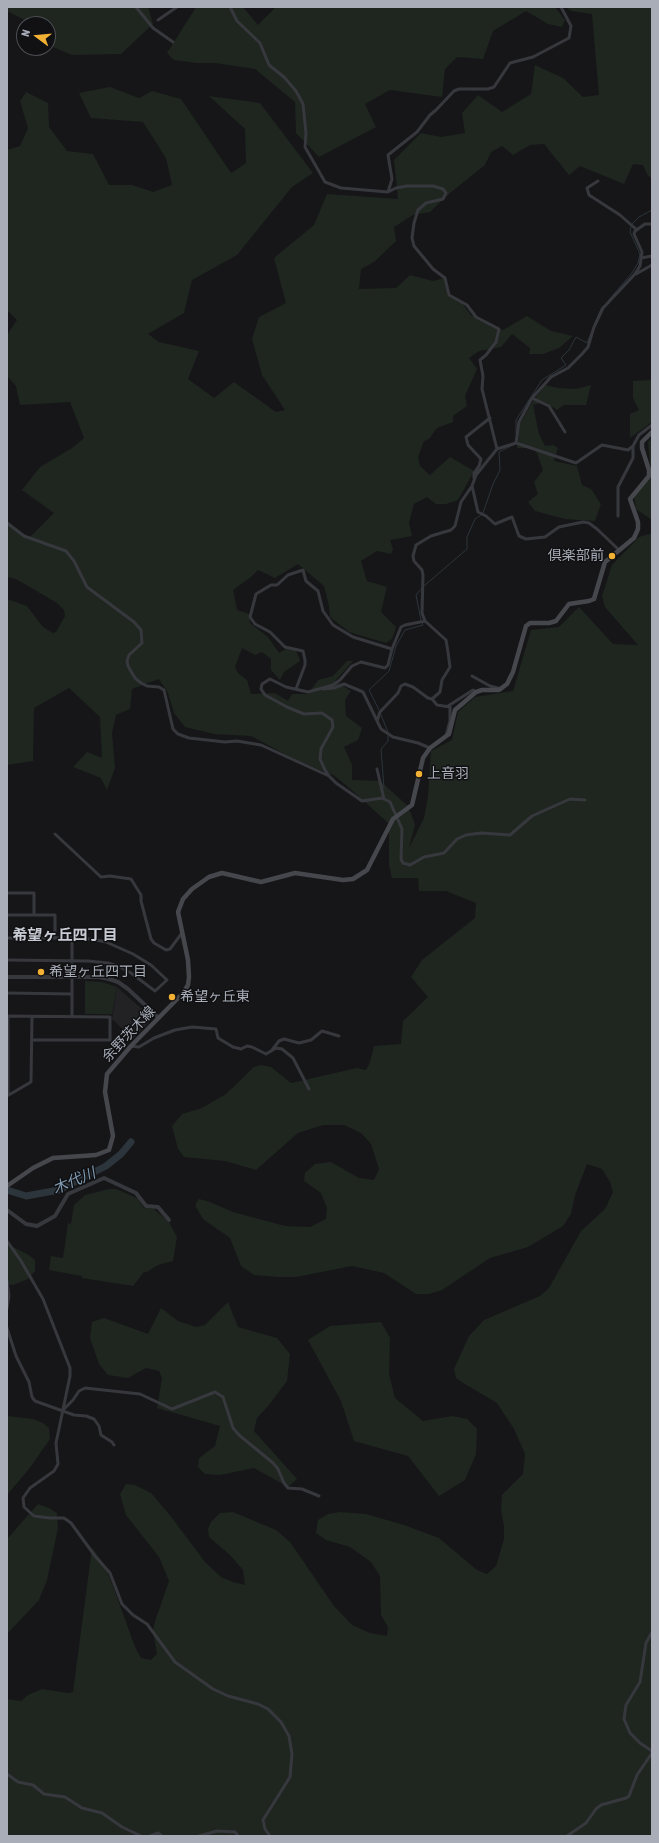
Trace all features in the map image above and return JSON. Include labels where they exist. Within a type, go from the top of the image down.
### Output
[{"type":"main road","points":[[446,737],[451,729],[455,710],[476,692],[502,689],[507,684],[514,672],[526,626],[530,623],[549,623],[556,621],[569,604],[594,599],[605,562],[634,538],[638,529],[638,522],[630,499],[649,476],[649,470],[642,448],[642,442],[652,432]]},
{"type":"main road","name":"余野茨木線","points":[[7,1186],[34,1168],[54,1158],[64,1156],[96,1155],[109,1150],[113,1136],[105,1092],[105,1082],[110,1070],[131,1046],[183,993],[188,985],[190,977],[188,960],[178,912],[183,899],[192,889],[209,877],[222,873],[261,882],[295,872],[343,880],[353,879],[367,870],[388,827],[397,815],[407,809],[414,801],[423,758],[430,748],[446,737]]},
{"type":"street","points":[[136,7],[153,28],[173,42]]},
{"type":"street","points":[[158,20],[177,7]]},
{"type":"street","points":[[230,7],[237,21],[260,43],[269,65],[284,77],[296,91],[303,104],[306,133],[305,147],[325,182],[341,188],[388,192],[396,188],[407,186],[433,186],[443,189],[446,193],[443,199],[426,203],[418,210],[412,238],[414,246],[433,269],[445,278],[449,295],[467,305],[476,317],[499,329],[496,342],[480,360],[483,376],[482,389],[497,448]]},
{"type":"street","points":[[388,192],[392,179],[388,155],[417,132],[430,115],[454,91],[467,89],[484,90],[494,87],[510,63],[533,57],[569,38],[571,26],[561,7]]},
{"type":"street","points":[[598,181],[587,188],[589,195],[620,215],[636,230]]},
{"type":"street","points":[[635,274],[642,252],[634,234],[636,230],[645,224],[652,224]]},
{"type":"street","points":[[641,258],[652,256]]},
{"type":"street","points":[[516,443],[519,422],[532,398],[551,377],[568,368],[580,357],[588,347],[594,327],[603,308],[635,274],[652,265]]},
{"type":"street","points":[[532,398],[549,406],[565,432]]},
{"type":"street","points":[[474,480],[474,475],[479,466],[480,459],[468,445],[466,437],[490,418]]},
{"type":"street","points":[[618,516],[618,488],[633,458],[633,446],[639,435],[652,425]]},
{"type":"street","points":[[432,699],[440,692],[442,680],[450,667],[446,640],[425,621],[422,613],[423,575],[422,570],[414,561],[414,551],[416,545],[431,536],[447,532],[455,526],[461,502],[472,486],[476,475],[497,448],[516,443],[576,463],[602,445],[626,450],[633,446]]},
{"type":"street","points":[[472,486],[478,512],[486,516],[495,524],[512,517],[519,536],[526,539],[545,537],[559,527],[583,522],[589,523],[597,529],[619,550]]},
{"type":"street","points":[[7,523],[24,536],[66,551],[74,561],[87,587],[134,622],[141,630],[142,643],[129,655],[127,661],[128,666],[134,678],[141,683],[147,686],[159,687],[164,690],[173,728],[178,734],[189,738],[225,742],[237,741],[260,745],[328,776],[362,802],[384,799],[390,802],[402,829],[401,858],[403,863],[410,865],[424,857],[444,853],[457,839],[466,835],[481,833],[510,835],[532,816],[570,799],[585,800]]},
{"type":"street","points":[[296,689],[305,660],[303,651],[285,647],[270,632],[254,624],[250,617],[256,594],[271,585],[277,585],[288,575],[303,570],[306,581],[318,591],[323,611],[333,625],[353,636],[392,649]]},
{"type":"street","points":[[328,776],[320,759],[324,742],[333,727],[332,720],[322,713],[304,714],[287,707],[265,695],[261,689],[262,684],[270,679],[286,687],[308,692],[333,685],[340,680],[352,666],[361,662],[382,668],[387,667],[392,649],[401,627],[425,621]]},
{"type":"street","points":[[472,676],[490,686],[502,689]]},
{"type":"street","points":[[319,689],[334,688],[344,684],[363,692],[381,729],[389,735],[430,748]]},
{"type":"street","points":[[377,721],[380,712],[398,693],[401,686],[405,684],[413,687],[428,698],[432,699],[437,705],[448,706],[473,690],[476,692]]},
{"type":"street","points":[[446,737],[450,720],[448,706]]},
{"type":"street","points":[[377,769],[384,799]]},
{"type":"street","points":[[55,834],[101,877],[110,876],[131,880],[141,895],[141,901],[151,939],[154,943],[166,950],[170,949],[182,933]]},
{"type":"street","points":[[7,893],[34,893],[34,915]]},
{"type":"street","points":[[7,915],[55,915],[56,938]]},
{"type":"street","points":[[7,938],[91,939],[120,947],[151,965],[167,980],[155,991],[138,977],[120,967],[97,961],[7,960]]},
{"type":"street","points":[[72,938],[72,1017]]},
{"type":"street","points":[[7,977],[99,977],[118,982],[128,989],[159,1018]]},
{"type":"street","points":[[7,993],[72,994]]},
{"type":"street","points":[[8,1096],[7,1016],[110,1017],[110,1040],[32,1040]]},
{"type":"street","points":[[8,1096],[31,1082],[32,1016]]},
{"type":"street","points":[[131,1046],[139,1047],[154,1038],[175,1030],[192,1027],[216,1029],[218,1038],[233,1047],[241,1049],[247,1046],[252,1047],[266,1054],[276,1048],[282,1049],[293,1058],[309,1089]]},
{"type":"street","points":[[271,1051],[280,1041],[284,1039],[299,1043],[310,1040],[322,1031],[339,1036]]},
{"type":"street","points":[[7,1210],[26,1224],[37,1226],[55,1216],[68,1194],[104,1178],[136,1193],[146,1206],[158,1207],[169,1220]]},
{"type":"street","points":[[7,1241],[42,1299],[70,1368],[70,1376],[56,1443],[58,1464],[54,1471],[30,1488],[23,1498],[24,1507],[34,1516],[64,1518],[71,1523],[95,1556],[110,1573],[122,1604],[133,1615],[147,1624],[175,1662],[213,1689],[228,1696],[258,1704],[268,1709],[281,1722],[289,1736],[292,1754],[290,1777],[263,1820],[265,1829],[270,1836]]},
{"type":"street","points":[[7,1280],[9,1296],[7,1308]]},
{"type":"street","points":[[7,1328],[16,1356],[29,1382],[32,1397],[35,1401],[74,1415],[86,1416],[94,1420],[99,1426],[101,1435],[112,1442],[114,1446]]},
{"type":"street","points":[[63,1410],[73,1400],[79,1391],[85,1388],[140,1394],[154,1402],[172,1409],[215,1392],[223,1397],[233,1428],[239,1435],[273,1463],[288,1488],[302,1489],[318,1496]]},
{"type":"street","points":[[567,1836],[586,1823],[596,1809],[601,1805],[629,1796],[637,1775],[652,1752],[630,1733],[624,1719],[626,1705],[640,1682],[646,1643],[652,1632]]},
{"type":"street","points":[[7,1774],[18,1782],[33,1785],[44,1794],[65,1798],[82,1808],[102,1813],[122,1827],[141,1836]]},
{"type":"street","points":[[200,1836],[217,1831],[235,1832],[238,1836]]},
{"type":"street","points":[[150,1836],[158,1833],[162,1836]]},
{"type":"shaded area","points":[[7,7],[148,7],[153,24],[121,54],[72,55],[56,48],[56,16],[17,16],[7,11]]},
{"type":"shaded area","points":[[196,7],[243,7],[258,25],[276,7],[555,7],[565,20],[562,27],[548,24],[526,11],[493,31],[483,59],[457,57],[445,69],[442,97],[390,90],[365,104],[376,127],[319,157],[296,133],[295,102],[255,69],[215,63],[197,63],[174,60],[167,53]]},
{"type":"shaded area","points":[[566,7],[652,7],[652,178],[648,176],[643,165],[633,164],[624,184],[580,166],[569,175],[544,144],[530,145],[513,155],[502,146],[491,152],[485,165],[450,193],[430,212],[413,215],[394,227],[396,241],[374,262],[361,269],[359,289],[396,288],[410,275],[433,281],[444,278],[448,296],[462,303],[471,315],[493,327],[503,330],[527,316],[551,331],[573,336],[559,348],[543,354],[529,354],[530,348],[512,334],[501,347],[479,351],[469,358],[477,369],[465,396],[467,406],[453,416],[453,422],[437,428],[429,439],[424,441],[418,457],[420,466],[430,475],[450,457],[474,471],[458,500],[446,504],[436,504],[427,497],[414,504],[409,523],[412,536],[390,540],[393,549],[391,554],[377,551],[361,561],[367,581],[387,587],[381,612],[396,627],[392,639],[386,643],[349,632],[330,617],[324,586],[298,564],[275,578],[258,570],[233,590],[237,610],[249,614],[250,623],[268,637],[279,653],[287,648],[296,650],[300,661],[284,672],[280,680],[271,670],[271,659],[262,652],[255,655],[242,648],[235,667],[238,673],[247,680],[251,694],[275,693],[288,701],[292,694],[308,694],[318,680],[333,676],[347,661],[353,661],[335,681],[351,691],[345,700],[346,716],[362,728],[358,740],[344,747],[352,765],[352,780],[380,781],[408,806],[415,825],[409,848],[424,818],[428,797],[431,751],[452,740],[458,712],[475,697],[513,691],[531,630],[559,627],[579,607],[613,644],[638,645],[605,607],[602,596],[612,565],[639,537],[652,533],[652,1836],[7,1836],[7,1699],[21,1701],[28,1695],[42,1689],[68,1693],[73,1692],[92,1548],[104,1564],[135,1647],[141,1658],[151,1660],[157,1654],[153,1631],[169,1581],[159,1557],[126,1515],[120,1494],[126,1484],[135,1485],[151,1493],[169,1514],[205,1562],[221,1577],[233,1582],[245,1585],[243,1570],[230,1555],[209,1537],[208,1529],[211,1522],[220,1513],[233,1512],[276,1530],[290,1542],[334,1606],[352,1625],[370,1633],[387,1636],[388,1627],[381,1615],[380,1576],[371,1562],[350,1547],[326,1540],[316,1533],[318,1520],[328,1514],[340,1512],[366,1514],[404,1525],[439,1538],[477,1570],[487,1574],[496,1566],[504,1539],[504,1526],[501,1510],[502,1495],[523,1474],[525,1454],[514,1429],[497,1403],[456,1378],[454,1369],[469,1336],[484,1320],[540,1296],[549,1288],[581,1231],[605,1209],[613,1192],[610,1182],[602,1169],[587,1164],[575,1195],[571,1214],[563,1226],[528,1247],[490,1258],[442,1290],[429,1294],[416,1294],[384,1273],[352,1266],[296,1277],[254,1275],[241,1266],[230,1238],[203,1219],[196,1207],[196,1203],[199,1199],[233,1212],[285,1226],[310,1227],[326,1219],[327,1208],[321,1193],[304,1181],[305,1173],[315,1164],[331,1162],[359,1178],[374,1180],[379,1169],[371,1144],[361,1133],[344,1125],[323,1125],[298,1133],[256,1170],[225,1161],[184,1157],[178,1149],[172,1126],[182,1114],[202,1108],[226,1094],[254,1067],[261,1065],[271,1067],[291,1083],[357,1068],[366,1070],[370,1062],[374,1046],[401,1044],[403,1021],[428,997],[411,977],[422,960],[475,918],[476,903],[446,891],[419,891],[418,878],[392,878],[389,865],[389,824],[355,793],[335,776],[294,759],[251,736],[214,734],[185,727],[174,713],[168,693],[159,679],[132,689],[130,709],[116,715],[112,733],[115,768],[107,790],[101,778],[73,767],[87,752],[102,758],[100,717],[69,688],[34,708],[33,761],[7,765],[7,599],[27,606],[43,627],[53,633],[56,632],[65,616],[64,610],[57,603],[16,579],[7,577],[7,521],[29,538],[54,513],[22,490],[40,467],[72,448],[84,438],[70,402],[20,405],[16,386],[7,376],[7,335],[17,320],[7,310],[7,150],[20,146],[28,128],[20,101],[26,92],[48,103],[49,127],[67,151],[93,154],[109,185],[132,185],[153,192],[172,185],[166,158],[143,122],[91,118],[79,93],[110,87],[139,98],[152,91],[181,99],[231,173],[246,163],[245,129],[209,96],[260,103],[313,173],[292,187],[237,255],[192,280],[184,313],[148,334],[159,342],[199,351],[188,379],[214,398],[234,382],[276,412],[285,410],[262,375],[252,339],[259,317],[286,303],[274,258],[314,225],[327,194],[398,199],[394,160],[421,133],[441,137],[465,133],[462,113],[478,95],[502,112],[531,94],[535,65],[563,78],[583,97],[599,95],[592,14],[571,11]]},
{"type":"shaded area","points":[[652,380],[652,422],[630,438],[630,414],[639,410],[633,398],[633,381]]},
{"type":"shaded area","points":[[545,385],[558,388],[576,389],[591,385],[586,405],[564,405],[557,410],[545,402],[533,405],[539,434],[545,446],[553,445],[558,448],[554,461],[577,466],[582,485],[591,489],[601,504],[595,521],[565,519],[535,511],[528,502],[538,494],[534,482],[543,470],[535,448],[517,448],[520,424],[533,401]]},
{"type":"shaded area","points":[[652,438],[652,520],[636,509],[634,496],[651,477],[648,442]]},
{"type":"shaded area","points":[[85,981],[102,982],[117,987],[112,1014],[85,1014]]},
{"type":"shaded area","points":[[117,987],[150,1016],[151,1020],[133,1039],[112,1019]]},
{"type":"shaded area","points":[[109,1189],[116,1189],[137,1198],[144,1208],[154,1209],[169,1222],[177,1237],[173,1261],[158,1265],[147,1272],[144,1272],[133,1286],[82,1278],[82,1276],[49,1270],[51,1256],[63,1258],[68,1223],[71,1224],[74,1205],[85,1195]]},
{"type":"shaded area","points":[[7,1244],[27,1254],[35,1260],[35,1271],[28,1279],[13,1285],[7,1284]]},
{"type":"shaded area","points":[[228,1302],[238,1327],[277,1338],[290,1354],[287,1381],[257,1418],[254,1431],[297,1479],[288,1487],[254,1468],[220,1475],[205,1474],[198,1467],[199,1458],[215,1446],[220,1426],[157,1408],[162,1378],[159,1371],[146,1368],[128,1378],[108,1375],[99,1364],[90,1338],[92,1322],[104,1318],[148,1334],[161,1308],[178,1321],[196,1327],[205,1325]]},
{"type":"shaded area","points":[[381,1322],[390,1338],[389,1374],[395,1398],[423,1421],[452,1416],[467,1419],[477,1429],[476,1454],[465,1480],[439,1496],[408,1456],[354,1441],[341,1401],[308,1340],[330,1326]]},
{"type":"shaded area","points":[[7,1416],[33,1419],[43,1423],[49,1428],[50,1439],[29,1469],[7,1495]]},
{"type":"shaded area","points":[[38,1504],[57,1513],[58,1528],[47,1580],[39,1600],[7,1634],[7,1539]]},
{"type":"waterway","points":[[632,224],[639,217],[652,210]]},
{"type":"waterway","points":[[608,301],[632,273],[638,263],[640,254],[630,232],[631,227]]},
{"type":"waterway","points":[[516,433],[516,420],[542,380],[566,365],[561,358],[569,350],[576,337],[587,343],[602,307]]},
{"type":"waterway","points":[[483,513],[493,484],[500,470],[499,452],[515,444]]},
{"type":"waterway","points":[[424,586],[467,549],[467,537],[475,519],[481,515]]},
{"type":"waterway","points":[[421,620],[416,595],[422,588]]},
{"type":"waterway","points":[[379,710],[369,690],[389,671],[396,646],[405,630],[423,625],[422,623]]},
{"type":"waterway","points":[[381,715],[388,732]]},
{"type":"waterway","points":[[384,788],[381,749],[388,741],[388,736]]},
{"type":"waterway","name":"木代川","points":[[7,1190],[26,1196],[59,1190],[106,1166],[121,1154],[131,1142]]},
{"type":"place","name":"倶楽部前","points":[[612,556]]},
{"type":"place","name":"上音羽","points":[[419,774]]},
{"type":"place","name":"希望ヶ丘四丁目","points":[[41,972]]},
{"type":"place","name":"希望ヶ丘東","points":[[172,997]]},
{"type":"district","name":"希望ヶ丘四丁目","points":[[65,935]]}]
